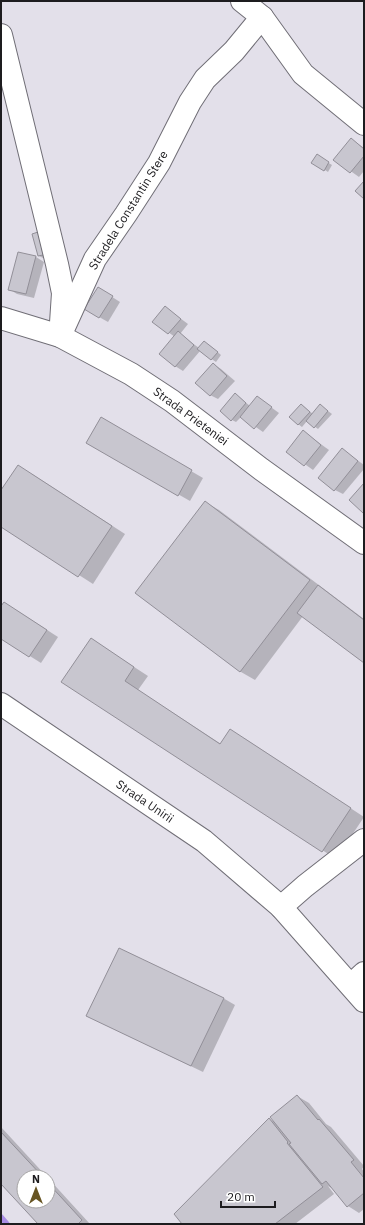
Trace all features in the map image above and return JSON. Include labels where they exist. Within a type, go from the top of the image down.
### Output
[{"type":"street","points":[[242,1],[262,17],[303,74],[364,124]]},
{"type":"street","name":"Stradela Constantin Stere","points":[[60,336],[95,259],[159,162],[190,102],[205,79],[234,51],[262,17]]},
{"type":"street","points":[[1,35],[57,264],[62,293],[60,336]]},
{"type":"street","name":"Strada Prieteniei","points":[[1,318],[60,336],[131,374],[172,401],[261,469],[364,544]]},
{"type":"street","name":"Strada Unirii","points":[[1,704],[204,841],[281,907],[360,986]]},
{"type":"street","points":[[281,907],[305,886],[364,840]]},
{"type":"building","points":[[351,138],[364,149],[364,156],[350,173],[333,160]]},
{"type":"building","points":[[317,154],[329,162],[324,171],[311,163]]},
{"type":"building","points":[[364,181],[364,199],[355,191]]},
{"type":"building","points":[[41,231],[48,254],[38,256],[32,234]]},
{"type":"building","points":[[18,252],[36,256],[26,294],[8,290]]},
{"type":"building","points":[[98,287],[113,296],[99,318],[84,309]]},
{"type":"building","points":[[165,306],[181,319],[168,334],[152,322]]},
{"type":"building","points":[[178,331],[194,345],[175,367],[159,354]]},
{"type":"building","points":[[204,341],[218,352],[211,360],[197,349]]},
{"type":"building","points":[[213,363],[227,376],[210,396],[195,383]]},
{"type":"building","points":[[235,393],[246,403],[231,421],[220,411]]},
{"type":"building","points":[[257,396],[272,407],[254,429],[240,417]]},
{"type":"building","points":[[301,404],[310,412],[298,425],[289,417]]},
{"type":"building","points":[[320,404],[328,411],[314,428],[306,421]]},
{"type":"building","points":[[101,417],[192,470],[178,496],[86,443]]},
{"type":"building","points":[[303,430],[321,445],[304,466],[286,452]]},
{"type":"building","points":[[342,448],[358,461],[334,491],[318,478]]},
{"type":"building","points":[[18,465],[112,526],[78,577],[1,527],[1,490]]},
{"type":"building","points":[[364,483],[364,512],[363,513],[349,500]]},
{"type":"building","points":[[205,501],[310,580],[240,672],[135,593]]},
{"type":"building","points":[[318,585],[364,620],[364,663],[297,613]]},
{"type":"building","points":[[4,602],[47,630],[29,657],[1,639],[1,606]]},
{"type":"building","points":[[91,638],[134,667],[125,681],[220,744],[230,729],[351,808],[322,852],[61,682]]},
{"type":"building","points":[[119,948],[224,998],[191,1066],[86,1016]]},
{"type":"building","points":[[297,1095],[354,1160],[351,1162],[364,1178],[364,1193],[347,1207],[326,1181],[322,1184],[289,1144],[291,1143],[270,1117]]},
{"type":"building","points":[[269,1118],[288,1142],[287,1143],[323,1187],[275,1224],[182,1224],[174,1214]]},
{"type":"building","points":[[1,1132],[36,1169],[16,1169],[16,1200],[1,1184]]},
{"type":"building","points":[[56,1192],[82,1220],[78,1224],[38,1224],[24,1209],[56,1209]]},
{"type":"waterway","points":[[1,1217],[7,1224]]}]
